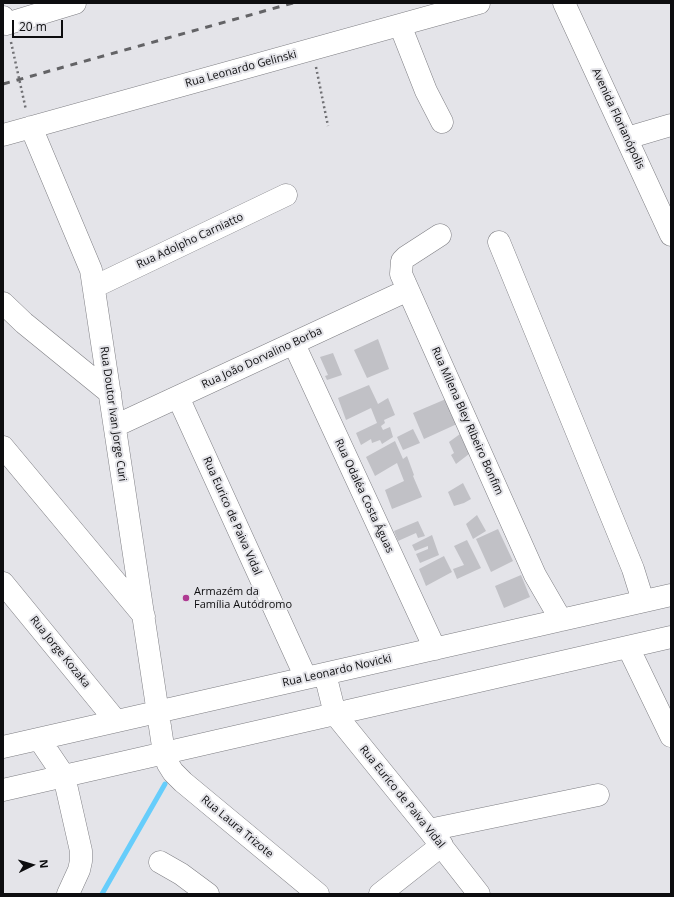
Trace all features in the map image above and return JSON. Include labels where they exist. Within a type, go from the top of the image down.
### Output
[{"type":"street","points":[[5,21],[75,3]]},
{"type":"street","name":"Rua Leonardo Gelinski","points":[[3,135],[479,3]]},
{"type":"street","name":"Avenida Florianópolis","points":[[564,3],[671,235]]},
{"type":"street","points":[[400,25],[426,91],[442,122]]},
{"type":"street","points":[[627,138],[671,125]]},
{"type":"street","name":"Rua Doutor Ivan Jorge Curi","points":[[31,127],[91,270],[158,712]]},
{"type":"street","name":"Rua Adolpho Carniatto","points":[[94,286],[286,195]]},
{"type":"street","name":"Rua Milena Bley Ribeiro Bonfim","points":[[440,235],[406,257],[402,261],[401,274],[535,575],[561,620]]},
{"type":"street","points":[[499,242],[633,569],[643,601]]},
{"type":"street","name":"Rua João Dorvalino Borba","points":[[115,426],[408,290]]},
{"type":"street","points":[[3,303],[24,323],[110,393]]},
{"type":"street","name":"Rua Odaléa Costa Águas","points":[[294,344],[435,649]]},
{"type":"street","name":"Rua Eurico de Paiva Vidal","points":[[178,397],[335,714],[436,837],[479,894]]},
{"type":"street","points":[[3,447],[144,616]]},
{"type":"street","name":"Rua Jorge Kozaka","points":[[3,583],[116,721]]},
{"type":"street","name":"Rua Leonardo Novicki","points":[[3,747],[671,595]]},
{"type":"street","points":[[3,790],[671,638]]},
{"type":"street","points":[[628,647],[671,736]]},
{"type":"street","name":"Rua Laura Trizote","points":[[158,712],[164,753],[173,772],[183,782],[318,894]]},
{"type":"street","points":[[39,739],[64,776],[81,851],[79,870],[68,894]]},
{"type":"street","points":[[380,894],[436,837],[598,795]]},
{"type":"street","points":[[160,862],[181,874],[208,894]]},
{"type":"path","points":[[5,21],[31,127]]},
{"type":"path","points":[[312,49],[328,126]]},
{"type":"building","points":[[378,339],[389,369],[367,378],[354,350]]},
{"type":"building","points":[[333,353],[342,375],[327,380],[325,376],[328,375],[320,357]]},
{"type":"building","points":[[369,385],[378,404],[388,398],[395,415],[384,420],[385,423],[381,426],[383,430],[390,427],[393,437],[382,444],[380,440],[372,443],[371,439],[361,445],[356,433],[377,423],[371,408],[346,420],[338,398]]},
{"type":"building","points":[[446,399],[457,424],[424,439],[413,413]]},
{"type":"building","points":[[413,429],[420,443],[403,450],[397,437]]},
{"type":"building","points":[[460,434],[469,454],[456,464],[451,455],[454,453],[449,442]]},
{"type":"building","points":[[395,441],[403,459],[407,456],[414,475],[413,476],[422,497],[392,509],[385,490],[404,481],[397,463],[375,476],[366,457]]},
{"type":"building","points":[[463,483],[471,499],[454,506],[448,492]]},
{"type":"building","points":[[477,515],[486,531],[473,539],[466,524]]},
{"type":"building","points":[[418,521],[425,536],[418,538],[416,533],[398,541],[394,531]]},
{"type":"building","points":[[498,529],[513,561],[491,572],[476,539]]},
{"type":"building","points":[[432,535],[439,555],[420,563],[416,554],[428,549],[428,546],[415,551],[412,545]]},
{"type":"building","points":[[467,540],[481,568],[457,579],[453,569],[464,565],[454,546]]},
{"type":"building","points":[[444,556],[452,572],[426,586],[419,569]]},
{"type":"building","points":[[521,575],[530,597],[504,608],[495,586]]},
{"type":"waterway","points":[[102,894],[165,784]]},
{"type":"railway","points":[[3,84],[293,3]]},
{"type":"place","name":"Armazém da Família Autódromo","points":[[186,598]]}]
